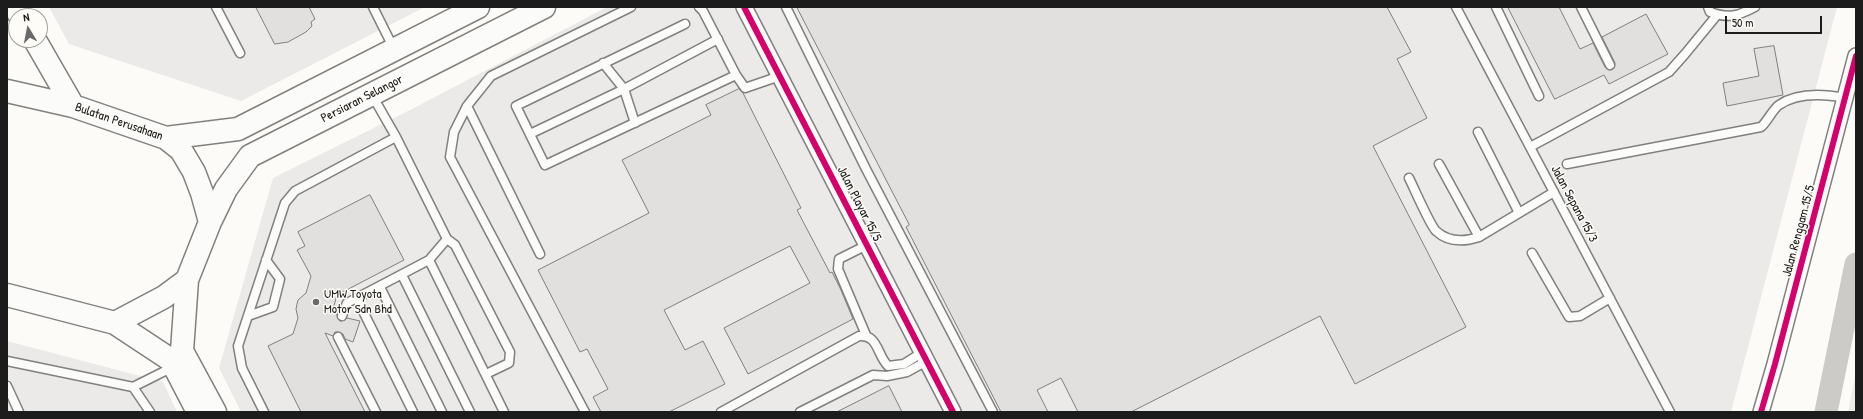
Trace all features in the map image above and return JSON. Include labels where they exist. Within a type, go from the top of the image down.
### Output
[{"type":"main road","points":[[166,138],[238,129],[478,7]]},
{"type":"main road","name":"Persiaran Selangor","points":[[210,222],[226,190],[250,156],[544,7]]},
{"type":"main road","points":[[40,48],[73,106]]},
{"type":"main road","name":"Bulatan Perusahaan","points":[[7,91],[73,106],[166,138],[181,150],[194,172],[202,193],[210,222]]},
{"type":"main road","points":[[210,222],[187,280],[182,351],[215,412]]},
{"type":"main road","points":[[115,323],[164,297],[187,280]]},
{"type":"main road","points":[[7,295],[115,323],[171,360],[198,412]]},
{"type":"street","name":"Jalan Playar 15/5","points":[[744,7],[953,412]]},
{"type":"street","name":"Jalan Renggam 15/5","points":[[1761,412],[1856,56]]},
{"type":"lane","points":[[216,7],[240,53]]},
{"type":"lane","points":[[373,7],[395,49]]},
{"type":"lane","points":[[585,412],[450,157],[454,132],[467,106],[492,76],[631,7]]},
{"type":"lane","points":[[699,7],[703,11],[736,75],[745,88],[780,76]]},
{"type":"lane","points":[[786,7],[866,169],[993,412]]},
{"type":"lane","name":"Jalan Sepana 15/3","points":[[1456,7],[1670,412]]},
{"type":"lane","points":[[1496,7],[1539,96]]},
{"type":"lane","points":[[1581,7],[1610,65]]},
{"type":"lane","points":[[1708,7],[1710,12],[1717,15],[1738,16],[1755,7]]},
{"type":"lane","points":[[1530,147],[1668,72],[1717,15]]},
{"type":"lane","points":[[685,24],[516,106],[545,166],[736,75]]},
{"type":"lane","points":[[530,134],[624,89],[718,39]]},
{"type":"lane","points":[[603,63],[624,89],[635,123]]},
{"type":"lane","points":[[1567,164],[1761,127],[1777,106],[1793,99],[1822,94],[1846,98]]},
{"type":"lane","points":[[372,95],[396,138],[447,239],[455,245],[510,352],[509,363],[486,374]]},
{"type":"lane","points":[[467,106],[540,254]]},
{"type":"lane","points":[[1478,132],[1519,213]]},
{"type":"lane","points":[[264,412],[242,368],[238,346],[286,202],[295,191],[396,138]]},
{"type":"lane","points":[[1439,164],[1479,237]]},
{"type":"lane","points":[[1409,178],[1435,230],[1452,240],[1467,241],[1479,237],[1554,192]]},
{"type":"lane","points":[[342,316],[347,303],[429,260],[447,239]]},
{"type":"lane","points":[[866,336],[838,269],[839,259],[867,245]]},
{"type":"lane","points":[[1532,253],[1569,317],[1580,316],[1610,298]]},
{"type":"lane","points":[[248,316],[273,307],[280,279],[266,260]]},
{"type":"lane","points":[[429,260],[504,412]]},
{"type":"lane","points":[[402,275],[470,412]]},
{"type":"lane","points":[[380,287],[442,412]]},
{"type":"lane","points":[[357,299],[413,412]]},
{"type":"lane","points":[[721,412],[859,336],[866,336],[873,340],[888,366],[904,364],[925,356]]},
{"type":"lane","points":[[338,337],[376,412]]},
{"type":"lane","points":[[800,412],[873,375],[887,376],[907,372],[925,356]]},
{"type":"lane","points":[[7,361],[133,387],[174,366]]},
{"type":"lane","points":[[7,386],[19,412]]},
{"type":"lane","points":[[133,387],[150,412]]},
{"type":"shaded area","points":[[49,7],[425,7],[241,101],[69,44]]},
{"type":"shaded area","points":[[607,7],[1837,7],[1731,412],[241,412],[219,368],[273,178],[410,110]]},
{"type":"shaded area","points":[[7,341],[163,382],[177,412],[7,412]]},
{"type":"shaded area","points":[[1856,372],[1856,412],[1848,412]]},
{"type":"building","points":[[256,7],[309,7],[315,19],[311,22],[312,26],[306,32],[288,42],[275,44]]},
{"type":"building","points":[[797,7],[1387,7],[1411,52],[1397,59],[1427,118],[1373,146],[1466,327],[1355,384],[1320,316],[1131,412],[1078,412],[1061,378],[1037,390],[1048,412],[1001,412],[906,227],[909,225]]},
{"type":"building","points":[[1508,7],[1559,7],[1580,49],[1593,43],[1605,67],[1609,70],[1614,68],[1615,63],[1602,37],[1646,14],[1668,54],[1609,84],[1604,75],[1555,99]]},
{"type":"building","points":[[1774,46],[1783,95],[1727,106],[1723,83],[1759,76],[1754,49]]},
{"type":"building","points":[[739,89],[743,93],[801,208],[797,210],[830,273],[832,272],[853,319],[748,374],[724,328],[810,283],[790,246],[664,310],[685,350],[703,341],[725,384],[669,412],[601,412],[593,397],[608,389],[587,349],[580,352],[538,270],[649,213],[622,160],[711,115],[706,105]]},
{"type":"building","name":"UMW Toyota Motor Sdn Bhd","points":[[370,195],[404,260],[337,295],[332,313],[337,314],[340,321],[347,318],[360,321],[353,342],[345,339],[343,334],[339,332],[335,332],[333,336],[325,333],[365,412],[301,412],[268,346],[293,334],[298,318],[296,309],[298,300],[306,293],[311,276],[297,250],[305,246],[298,232]]},
{"type":"building","points":[[889,386],[902,412],[837,412]]},
{"type":"waterway","points":[[1826,412],[1856,264]]},
{"type":"cycle path","points":[[744,7],[953,412]]},
{"type":"cycle path","points":[[1761,412],[1856,56]]},
{"type":"place","name":"UMW Toyota Motor Sdn Bhd","points":[[316,302]]}]
